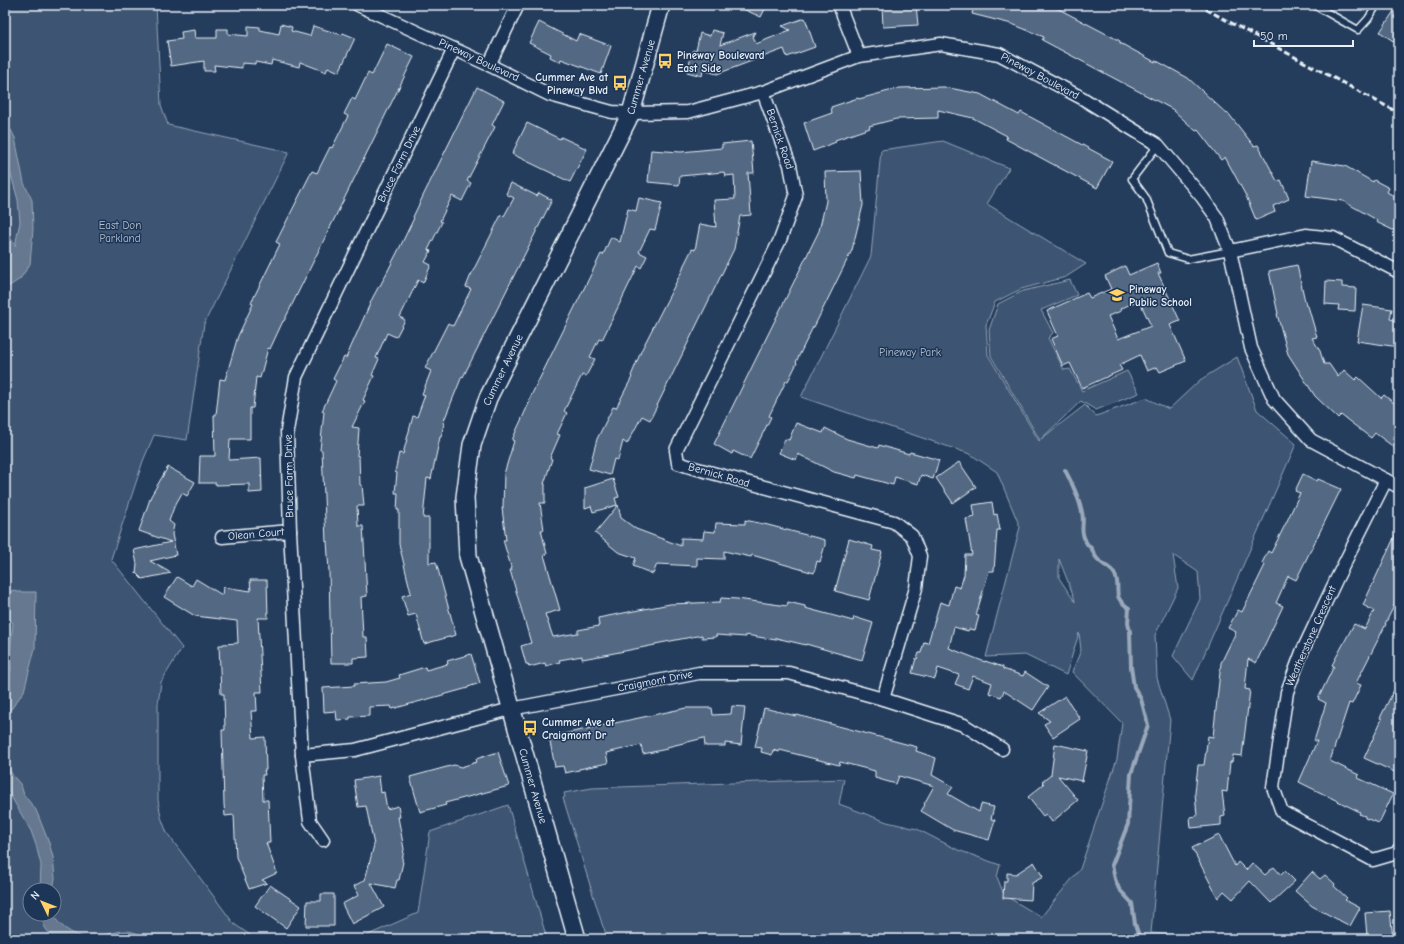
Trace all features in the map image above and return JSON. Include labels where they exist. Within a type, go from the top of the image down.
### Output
[{"type":"street","name":"Pineway Boulevard","points":[[358,5],[489,64],[550,95],[612,112],[688,112],[763,92],[859,56],[941,44],[999,54],[1082,98],[1158,145],[1202,197],[1217,218],[1230,251],[1243,305],[1251,348],[1274,399],[1311,440],[1399,487]]},
{"type":"street","points":[[489,64],[518,5]]},
{"type":"street","name":"Cummer Avenue","points":[[577,939],[468,556],[465,497],[472,445],[488,398],[631,113],[662,5]]},
{"type":"street","points":[[839,5],[859,56]]},
{"type":"street","name":"Bruce Farm Drive","points":[[323,840],[310,821],[302,755],[290,531],[287,431],[296,377],[454,48]]},
{"type":"street","name":"Bernick Road","points":[[763,92],[790,164],[796,196],[780,240],[676,450],[678,463],[894,522],[912,536],[920,556],[916,588],[883,699]]},
{"type":"street","points":[[1230,251],[1306,235],[1333,238],[1399,272]]},
{"type":"street","name":"Weatherstone Crescent","points":[[1386,480],[1302,652],[1287,692],[1273,787],[1282,812],[1373,860],[1397,853],[1399,848]]},
{"type":"street","name":"Olean Court","points":[[222,537],[290,531]]},
{"type":"street","name":"Craigmont Drive","points":[[302,755],[355,750],[511,709],[699,672],[789,673],[883,699],[964,725],[1002,748]]},
{"type":"lane","points":[[1314,5],[1358,30],[1368,19],[1377,5]]},
{"type":"lane","points":[[1158,145],[1132,180],[1146,198],[1168,253],[1188,259],[1230,251]]},
{"type":"green space","name":"East Don Parkland","points":[[5,5],[156,5],[161,105],[168,125],[289,152],[204,324],[187,440],[154,435],[143,461],[111,559],[182,648],[161,682],[158,704],[158,800],[161,817],[167,833],[234,924],[253,937],[252,939],[5,939]]},
{"type":"green space","name":"Pineway Park","points":[[943,141],[1009,168],[987,204],[1086,264],[1066,277],[1021,289],[995,302],[986,325],[988,355],[1039,441],[1040,440],[991,356],[989,330],[998,304],[1023,291],[1070,280],[1077,295],[1041,310],[1053,333],[1048,338],[1064,370],[1070,369],[1082,391],[1127,371],[1139,393],[1096,410],[1081,401],[1041,439],[1085,405],[1096,416],[1146,398],[1169,409],[1200,380],[1237,357],[1257,410],[1296,444],[1193,680],[1173,656],[1200,599],[1198,572],[1173,555],[1178,588],[1155,635],[1157,678],[1170,720],[1151,933],[1224,939],[607,939],[563,798],[565,797],[564,793],[592,788],[844,779],[839,804],[887,822],[917,829],[958,850],[1000,865],[997,877],[1004,895],[1041,917],[1080,869],[1117,759],[1122,723],[1072,672],[1081,650],[1079,633],[1066,675],[1025,655],[986,657],[1020,527],[997,472],[970,454],[801,397],[871,256],[881,150]],"holes":[[[1059,559],[1075,602],[1059,578]]]},
{"type":"green space","points":[[508,805],[547,939],[359,939],[418,913],[430,832]]},
{"type":"shaded area","points":[[5,123],[15,138],[24,183],[32,200],[33,229],[30,264],[20,279],[5,289],[5,263],[8,258],[9,249],[5,243],[5,228],[15,246],[20,222],[18,200],[11,175],[5,163]]},
{"type":"shaded area","points":[[13,590],[17,592],[36,592],[35,648],[24,691],[12,708],[5,714],[5,694],[11,669],[10,652],[13,623],[8,617],[5,616],[6,594]]},
{"type":"shaded area","points":[[5,762],[13,776],[21,785],[24,795],[36,810],[53,857],[54,882],[40,882],[41,865],[31,831],[5,786]]},
{"type":"shaded area","points":[[43,922],[58,922],[70,932],[82,937],[94,938],[125,931],[149,939],[57,939],[46,929]]},
{"type":"building","points":[[734,5],[767,5],[761,17]]},
{"type":"building","points":[[882,5],[916,5],[918,25],[883,27]]},
{"type":"building","points":[[974,5],[1051,5],[1120,41],[1120,43],[1155,62],[1155,60],[1188,78],[1227,114],[1228,113],[1254,146],[1258,145],[1277,181],[1281,180],[1289,199],[1273,206],[1275,212],[1256,220],[1246,196],[1225,157],[1221,160],[1198,130],[1196,131],[1172,109],[1042,40],[1044,37],[1012,24],[972,14]]},
{"type":"building","points":[[1399,5],[1399,45],[1380,32]]},
{"type":"building","points":[[805,18],[815,47],[787,57],[784,49],[717,74],[703,70],[702,76],[687,72],[693,50],[696,51],[700,33],[710,36],[712,30],[723,33],[720,45],[755,32],[753,36],[756,44],[790,30],[782,26]]},
{"type":"building","points":[[539,22],[576,41],[579,34],[611,46],[601,74],[561,59],[560,62],[550,57],[551,54],[529,43]]},
{"type":"building","points":[[281,24],[292,27],[291,31],[310,36],[313,26],[342,35],[343,33],[355,38],[339,72],[328,67],[326,72],[300,62],[299,67],[272,60],[271,65],[255,62],[255,64],[242,63],[242,68],[214,65],[215,71],[204,71],[204,61],[171,66],[167,41],[182,39],[181,32],[194,30],[195,38],[217,38],[217,29],[228,29],[228,34],[248,36],[248,26],[260,27],[260,30],[279,34]]},
{"type":"building","points":[[387,44],[414,57],[270,349],[268,348],[260,378],[256,377],[253,408],[250,408],[250,439],[230,439],[229,460],[261,458],[262,492],[249,493],[249,484],[216,485],[216,483],[199,483],[200,456],[215,456],[214,415],[216,415],[220,379],[225,380],[238,336],[253,304],[251,303],[280,244],[276,242],[312,171],[317,173],[330,147],[332,148],[348,116],[344,114],[352,98],[355,100],[368,73],[372,75]]},
{"type":"building","points":[[477,87],[504,101],[492,125],[495,127],[467,181],[471,183],[462,201],[452,196],[440,221],[442,222],[428,250],[431,251],[425,262],[431,265],[423,283],[418,280],[400,317],[405,320],[396,337],[387,333],[376,358],[379,359],[372,375],[374,376],[363,400],[365,401],[352,427],[359,428],[357,456],[359,456],[360,485],[362,485],[364,506],[357,506],[358,526],[363,526],[367,596],[361,597],[363,637],[367,637],[368,657],[353,658],[353,663],[331,663],[329,571],[327,541],[326,542],[322,450],[320,450],[324,412],[322,411],[336,381],[333,379],[344,357],[346,358],[373,297],[399,249],[424,194]]},
{"type":"building","points":[[944,87],[980,94],[1019,115],[1021,112],[1112,161],[1097,188],[1006,139],[1007,136],[973,118],[938,110],[938,118],[896,119],[869,126],[870,128],[835,140],[836,142],[813,151],[804,123],[832,113],[831,107],[858,98],[859,99],[900,88]]},
{"type":"building","points":[[527,123],[560,139],[561,137],[587,149],[570,182],[512,154]]},
{"type":"building","points":[[751,141],[754,173],[748,173],[751,215],[740,216],[734,249],[650,420],[642,416],[627,444],[623,441],[618,460],[614,459],[610,475],[589,469],[597,439],[613,407],[616,408],[632,377],[631,376],[642,349],[692,249],[695,250],[700,224],[716,227],[714,200],[735,199],[734,175],[725,176],[724,172],[680,176],[679,185],[648,182],[651,150],[681,152],[722,148],[722,144]]},
{"type":"building","points":[[1311,161],[1345,166],[1373,182],[1374,180],[1389,188],[1387,192],[1399,199],[1399,233],[1376,222],[1377,220],[1343,201],[1306,196]]},
{"type":"building","points":[[861,171],[863,205],[852,250],[813,327],[788,381],[786,381],[769,416],[771,417],[750,459],[733,451],[732,454],[714,444],[819,231],[826,201],[825,172]]},
{"type":"building","points":[[511,183],[537,196],[539,193],[552,200],[463,377],[462,376],[443,423],[431,479],[427,478],[423,518],[429,518],[429,563],[436,562],[456,635],[424,644],[416,614],[408,616],[402,596],[411,593],[399,544],[399,510],[397,510],[398,493],[395,493],[397,473],[395,472],[399,453],[403,454],[413,416],[417,417],[425,395],[422,394],[431,371],[425,368],[448,323],[453,326],[471,289],[466,287],[470,277],[501,215],[504,216],[514,198],[506,194]]},
{"type":"building","points":[[639,198],[662,203],[655,230],[650,229],[639,252],[647,256],[641,268],[638,266],[602,340],[599,339],[590,357],[595,359],[586,376],[582,375],[564,411],[567,413],[557,434],[560,435],[550,458],[552,459],[544,484],[545,503],[540,503],[544,530],[541,530],[547,554],[544,555],[560,610],[545,614],[553,637],[578,633],[578,630],[599,626],[598,618],[670,604],[720,602],[721,598],[787,606],[788,602],[853,621],[854,617],[873,623],[862,660],[806,644],[776,638],[776,640],[746,635],[746,637],[716,635],[716,637],[702,638],[702,635],[582,659],[582,656],[559,660],[560,662],[546,666],[545,663],[529,667],[528,664],[526,664],[521,646],[531,643],[503,540],[506,540],[502,508],[504,474],[514,441],[512,440],[530,401],[529,400],[601,254],[603,255],[611,237],[620,242],[628,209],[636,211]]},
{"type":"building","points":[[1157,263],[1161,273],[1158,273],[1180,321],[1170,325],[1186,361],[1160,372],[1157,367],[1147,371],[1140,355],[1119,365],[1122,370],[1082,388],[1070,363],[1063,366],[1051,339],[1058,336],[1047,311],[1087,293],[1090,298],[1111,289],[1105,276],[1125,266],[1129,275]],"holes":[[[1139,300],[1151,326],[1118,339],[1108,316],[1121,311],[1120,309]]]},
{"type":"building","points":[[1297,265],[1306,306],[1308,306],[1317,337],[1312,338],[1320,351],[1324,364],[1329,364],[1338,377],[1344,370],[1355,380],[1358,377],[1381,398],[1384,395],[1399,407],[1399,451],[1375,433],[1371,438],[1341,415],[1338,418],[1315,396],[1288,354],[1277,314],[1269,271]]},
{"type":"building","points":[[1326,281],[1342,282],[1342,287],[1356,288],[1355,311],[1338,310],[1339,305],[1325,304]]},
{"type":"building","points":[[1363,305],[1392,309],[1390,319],[1399,321],[1399,347],[1357,341]]},
{"type":"building","points":[[796,423],[823,433],[825,428],[847,439],[878,448],[879,445],[909,454],[910,452],[939,460],[933,479],[921,475],[918,484],[895,477],[893,485],[857,475],[856,478],[834,472],[798,454],[796,460],[779,453],[785,439],[789,440]]},
{"type":"building","points":[[959,462],[976,487],[953,503],[936,478]]},
{"type":"building","points":[[168,467],[195,482],[187,496],[182,493],[174,507],[169,521],[174,525],[172,534],[176,555],[150,561],[171,573],[142,579],[136,573],[137,564],[134,550],[171,542],[139,531],[151,496]]},
{"type":"building","points":[[1303,474],[1317,481],[1318,479],[1341,489],[1296,580],[1288,576],[1276,603],[1283,606],[1256,663],[1248,659],[1245,689],[1250,690],[1242,756],[1233,755],[1232,762],[1230,762],[1227,792],[1222,791],[1225,816],[1221,817],[1221,825],[1191,828],[1190,817],[1197,816],[1195,793],[1198,765],[1204,765],[1208,736],[1213,737],[1221,663],[1236,632],[1228,628],[1238,610],[1242,612],[1265,565],[1262,563],[1268,551],[1271,553],[1287,521],[1300,493],[1295,491]]},
{"type":"building","points":[[613,479],[619,497],[615,498],[617,505],[593,512],[591,506],[585,508],[585,488]]},
{"type":"building","points":[[992,502],[994,515],[997,514],[1000,530],[997,530],[994,571],[989,571],[976,615],[979,616],[975,630],[969,629],[968,631],[954,627],[949,648],[985,662],[1003,667],[1003,669],[1023,676],[1025,672],[1048,687],[1033,710],[1004,691],[1001,697],[989,693],[992,683],[973,676],[968,689],[955,684],[959,675],[938,668],[935,679],[912,673],[916,658],[917,659],[919,653],[921,653],[924,642],[928,643],[940,602],[949,605],[954,586],[960,588],[964,575],[965,555],[972,555],[966,519],[975,517],[973,505]]},
{"type":"building","points":[[618,505],[621,518],[636,529],[681,546],[681,538],[703,539],[704,531],[715,532],[716,523],[745,524],[745,520],[825,540],[825,545],[820,562],[817,561],[814,573],[752,555],[751,557],[724,551],[724,559],[697,558],[697,566],[657,564],[653,574],[633,566],[636,558],[618,552],[595,533]]},
{"type":"building","points":[[1399,527],[1399,596],[1356,683],[1361,685],[1352,704],[1349,703],[1330,761],[1359,775],[1358,778],[1393,794],[1379,823],[1365,818],[1365,816],[1359,814],[1360,812],[1299,782],[1317,741],[1314,741],[1326,703],[1318,699],[1334,666],[1332,665],[1354,624],[1365,629],[1374,611],[1363,605]]},
{"type":"building","points":[[849,539],[873,546],[872,550],[882,552],[869,600],[835,591]]},
{"type":"building","points":[[177,577],[192,586],[196,579],[222,595],[223,587],[251,591],[250,580],[267,580],[268,618],[258,618],[262,692],[256,692],[257,711],[251,711],[253,738],[265,737],[266,770],[264,770],[265,775],[262,775],[263,800],[268,800],[270,843],[266,843],[277,873],[262,880],[267,883],[249,889],[236,857],[234,815],[225,816],[224,804],[222,730],[225,730],[224,694],[221,694],[219,645],[238,643],[237,621],[195,616],[164,597]]},
{"type":"building","points":[[471,654],[480,683],[468,688],[392,709],[391,706],[369,707],[369,716],[350,717],[350,719],[337,720],[336,711],[324,712],[323,688],[386,682],[400,678],[399,675],[425,667],[426,670],[448,664],[447,661]]},
{"type":"building","points":[[1399,680],[1399,774],[1364,758],[1382,719],[1380,718]]},
{"type":"building","points":[[1065,696],[1080,719],[1053,737],[1044,724],[1050,721],[1039,713]]},
{"type":"building","points":[[732,706],[745,707],[741,745],[725,743],[725,746],[705,746],[704,738],[667,747],[667,749],[643,754],[641,745],[606,753],[608,763],[565,773],[563,766],[555,767],[549,737],[686,708],[712,708],[713,715],[731,714]]},
{"type":"building","points":[[764,708],[797,715],[917,747],[916,751],[936,758],[932,775],[953,787],[948,794],[979,812],[981,804],[994,807],[991,819],[995,820],[989,840],[953,830],[921,811],[934,786],[899,776],[896,784],[875,778],[875,771],[840,762],[839,765],[780,750],[779,752],[773,750],[772,755],[761,752],[762,748],[755,747]]},
{"type":"building","points":[[1055,744],[1088,751],[1082,781],[1058,776],[1078,800],[1052,822],[1046,814],[1043,816],[1028,797],[1044,784],[1042,782],[1051,775]]},
{"type":"building","points":[[498,752],[509,786],[445,803],[446,805],[420,812],[410,777],[454,765],[461,767],[477,762],[476,759]]},
{"type":"building","points":[[379,776],[381,793],[384,792],[387,809],[398,806],[400,817],[398,817],[404,849],[403,862],[399,880],[397,880],[395,888],[371,883],[384,907],[352,924],[342,904],[359,895],[354,886],[365,880],[374,845],[366,806],[358,807],[354,780]]},
{"type":"building","points":[[1219,835],[1235,866],[1238,862],[1246,870],[1252,863],[1265,875],[1274,867],[1281,875],[1285,871],[1295,881],[1271,903],[1250,881],[1233,899],[1224,891],[1218,898],[1192,848]]},
{"type":"building","points":[[1034,862],[1043,877],[1032,883],[1031,900],[1003,898],[1004,881],[1007,881],[1007,873],[1016,874]]},
{"type":"building","points":[[1312,872],[1320,879],[1325,875],[1347,898],[1345,900],[1360,908],[1350,926],[1312,906],[1295,891]]},
{"type":"building","points":[[270,885],[301,906],[286,928],[255,906]]},
{"type":"building","points":[[321,894],[334,894],[334,926],[306,926],[307,901],[321,901]]},
{"type":"building","points":[[1390,911],[1393,938],[1377,939],[1377,935],[1367,936],[1365,913]]},
{"type":"waterway","points":[[1065,470],[1081,506],[1083,516],[1082,530],[1086,543],[1098,559],[1114,573],[1119,599],[1129,608],[1128,623],[1134,687],[1141,699],[1148,725],[1131,774],[1128,824],[1112,865],[1119,889],[1132,903],[1135,924],[1140,939]]},
{"type":"railway","points":[[1198,5],[1399,113]]},
{"type":"place","name":"Pineway Boulevard East Side","points":[[665,61]]},
{"type":"place","name":"Cummer Ave at Pineway Blvd","points":[[620,83]]},
{"type":"place","name":"Pineway Public School","points":[[1117,295]]},
{"type":"place","name":"Cummer Ave at Craigmont Dr","points":[[530,728]]}]
